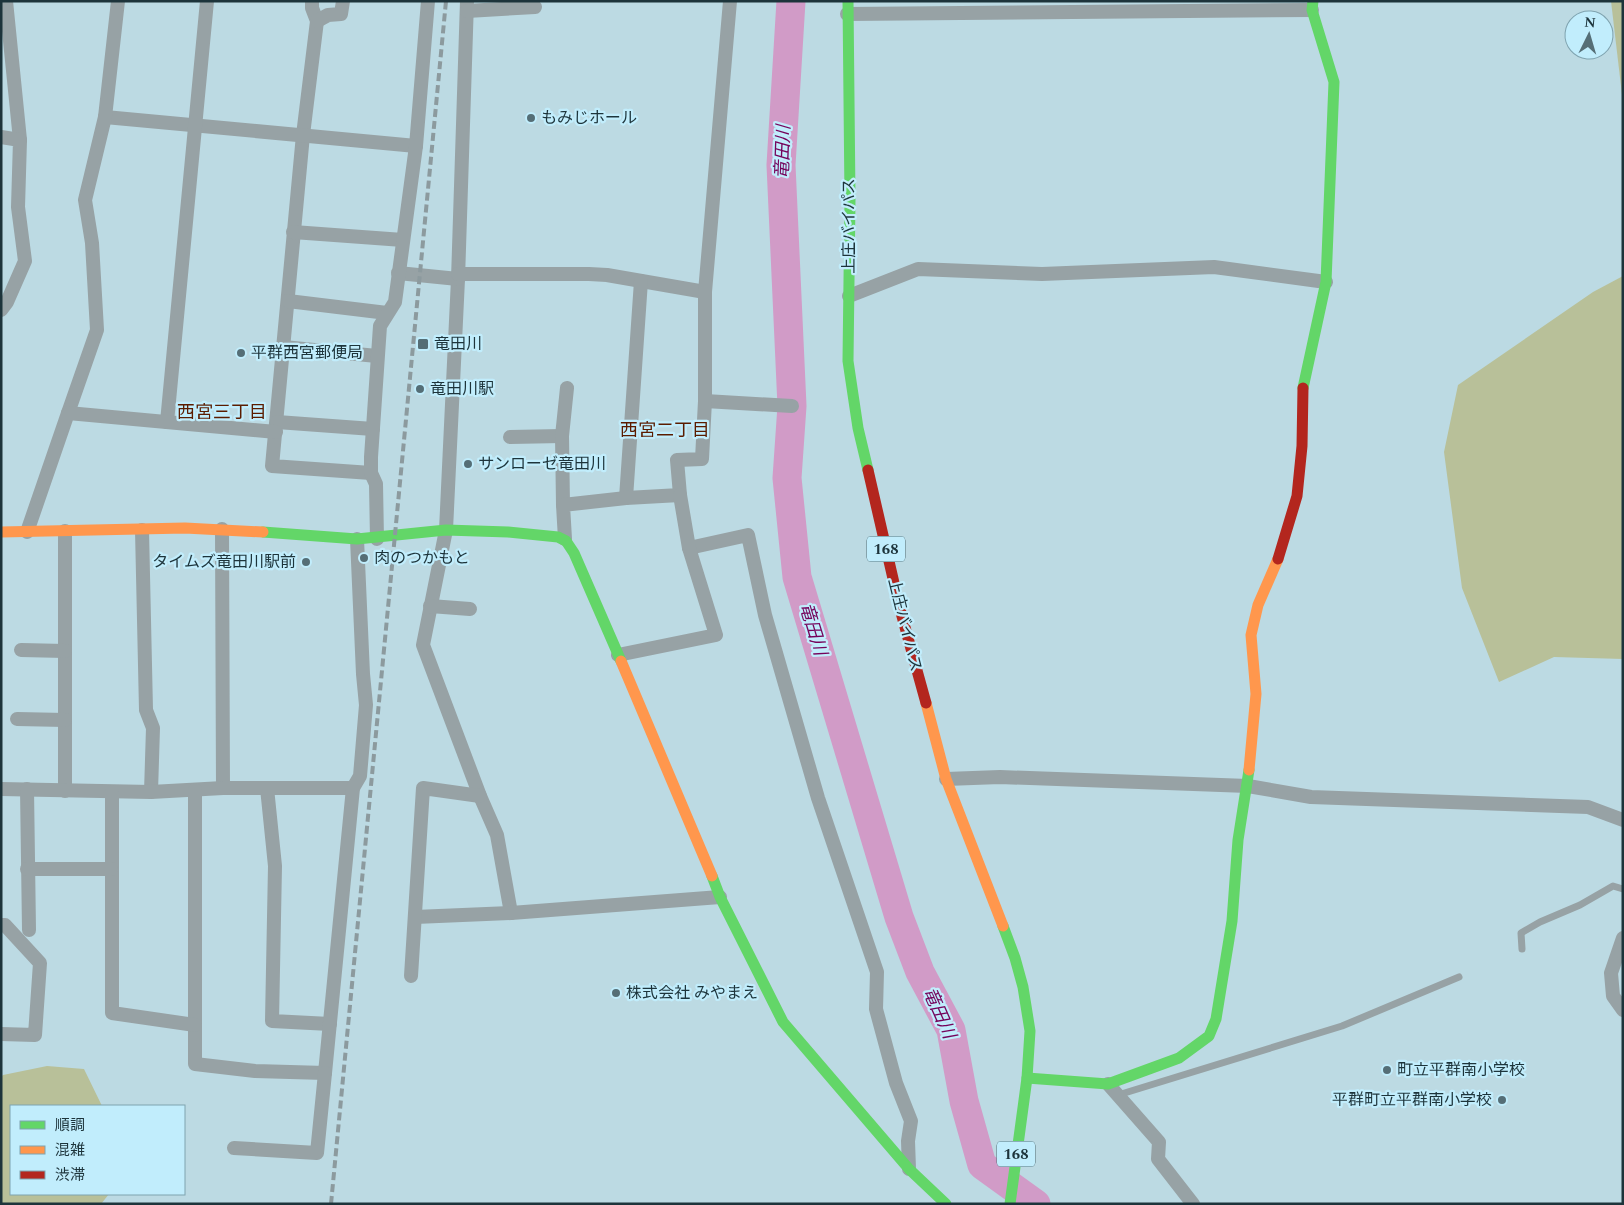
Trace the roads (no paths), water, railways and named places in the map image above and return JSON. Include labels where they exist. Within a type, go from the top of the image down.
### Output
[{"type":"main road","points":[[1026,1078],[1108,1084],[1179,1058],[1209,1036],[1216,1018],[1232,921],[1238,840],[1248,786],[1256,694],[1251,635],[1258,605],[1276,564],[1297,496],[1302,446],[1303,384],[1326,282],[1334,82],[1313,6]]},
{"type":"main road","name":"上庄バイパス","points":[[848,8],[850,199],[848,361],[858,428],[900,609],[946,779],[1012,949],[1024,987],[1030,1031],[1023,1105],[1010,1204]]},
{"type":"main road","points":[[1,532],[222,528],[377,539],[446,530],[530,534],[555,536],[564,539],[574,552],[693,829],[720,897],[783,1022],[910,1169],[946,1204]]},
{"type":"street","points":[[1,310],[7,302],[25,261],[18,207],[20,140],[6,1]]},
{"type":"street","points":[[27,532],[96,330],[92,243],[85,200],[105,117],[118,1]]},
{"type":"street","points":[[167,422],[207,1]]},
{"type":"street","points":[[312,1],[312,8],[317,21],[293,232],[272,466],[371,473]]},
{"type":"street","points":[[317,21],[328,15],[341,14],[343,1]]},
{"type":"street","points":[[377,539],[376,484],[371,473],[377,356],[380,326],[395,302],[416,146],[428,1]]},
{"type":"street","points":[[618,655],[716,635],[688,548],[677,460],[702,459],[705,401],[705,292],[730,1]]},
{"type":"street","points":[[511,912],[496,835],[423,645],[446,530],[458,277],[467,6],[535,7]]},
{"type":"street","points":[[848,8],[1313,6]]},
{"type":"street","points":[[105,117],[416,146]]},
{"type":"street","points":[[1,137],[20,140]]},
{"type":"street","points":[[293,232],[403,240]]},
{"type":"street","points":[[849,296],[918,269],[1042,274],[1214,267],[1326,282]]},
{"type":"street","points":[[398,273],[458,277],[589,274],[705,292]]},
{"type":"street","points":[[626,498],[641,281]]},
{"type":"street","points":[[288,301],[387,312]]},
{"type":"street","points":[[283,346],[377,356]]},
{"type":"street","points":[[564,539],[562,436],[567,388]]},
{"type":"street","points":[[705,401],[792,406]]},
{"type":"street","points":[[68,413],[167,422],[373,429]]},
{"type":"street","points":[[510,437],[562,436]]},
{"type":"street","points":[[563,505],[626,498],[680,495]]},
{"type":"street","points":[[222,528],[223,788]]},
{"type":"street","points":[[65,530],[65,790]]},
{"type":"street","points":[[142,530],[146,710],[153,728],[151,792]]},
{"type":"street","points":[[688,548],[748,535],[765,615],[818,798],[877,972],[876,1009],[896,1083],[911,1122],[908,1142],[910,1169]]},
{"type":"street","points":[[234,1148],[317,1153],[353,788],[360,776],[366,705],[357,539]]},
{"type":"street","points":[[430,606],[470,608]]},
{"type":"street","points":[[22,650],[65,651]]},
{"type":"street","points":[[17,720],[65,720]]},
{"type":"street","points":[[946,779],[1000,777],[1248,786],[1311,798],[1588,807],[1623,820]]},
{"type":"street","points":[[1,789],[151,792],[223,788],[353,788]]},
{"type":"street","points":[[267,788],[275,866],[272,1021],[330,1024]]},
{"type":"street","points":[[411,976],[423,788],[480,796]]},
{"type":"street","points":[[28,789],[27,869],[30,930]]},
{"type":"street","points":[[195,790],[195,1064],[255,1071],[325,1073]]},
{"type":"street","points":[[112,792],[112,1013],[195,1025]]},
{"type":"street","points":[[27,869],[111,869]]},
{"type":"street","points":[[415,917],[720,897]]},
{"type":"street","points":[[1,925],[5,926],[40,963],[36,1035],[1,1034]]},
{"type":"street","points":[[1623,938],[1611,973],[1613,996],[1623,1010]]},
{"type":"street","points":[[1108,1084],[1159,1142],[1158,1159],[1193,1204]]},
{"type":"lane","points":[[1522,949],[1522,933],[1540,922],[1580,905],[1614,886],[1623,889]]},
{"type":"lane","points":[[1118,1096],[1342,1026],[1459,977]]},
{"type":"waterway","name":"竜田川","points":[[791,1],[781,165],[792,406],[787,478],[797,577],[899,917],[920,972],[951,1030],[964,1101],[982,1165],[1036,1204]]},
{"type":"railway","points":[[331,1204],[446,1]]},
{"type":"place","name":"もみじホール","points":[[531,118]]},
{"type":"place","name":"竜田川","points":[[423,344]]},
{"type":"place","name":"平群西宮郵便局","points":[[241,353]]},
{"type":"place","name":"竜田川駅","points":[[420,389]]},
{"type":"place","name":"サンローゼ竜田川","points":[[468,464]]},
{"type":"place","name":"肉のつかもと","points":[[364,558]]},
{"type":"place","name":"タイムズ竜田川駅前","points":[[306,562]]},
{"type":"place","name":"株式会社 みやまえ","points":[[616,993]]},
{"type":"place","name":"町立平群南小学校","points":[[1387,1070]]},
{"type":"place","name":"平群町立平群南小学校","points":[[1502,1100]]},
{"type":"district","name":"西宮三丁目","points":[[222,412]]},
{"type":"district","name":"西宮二丁目","points":[[665,430]]}]
